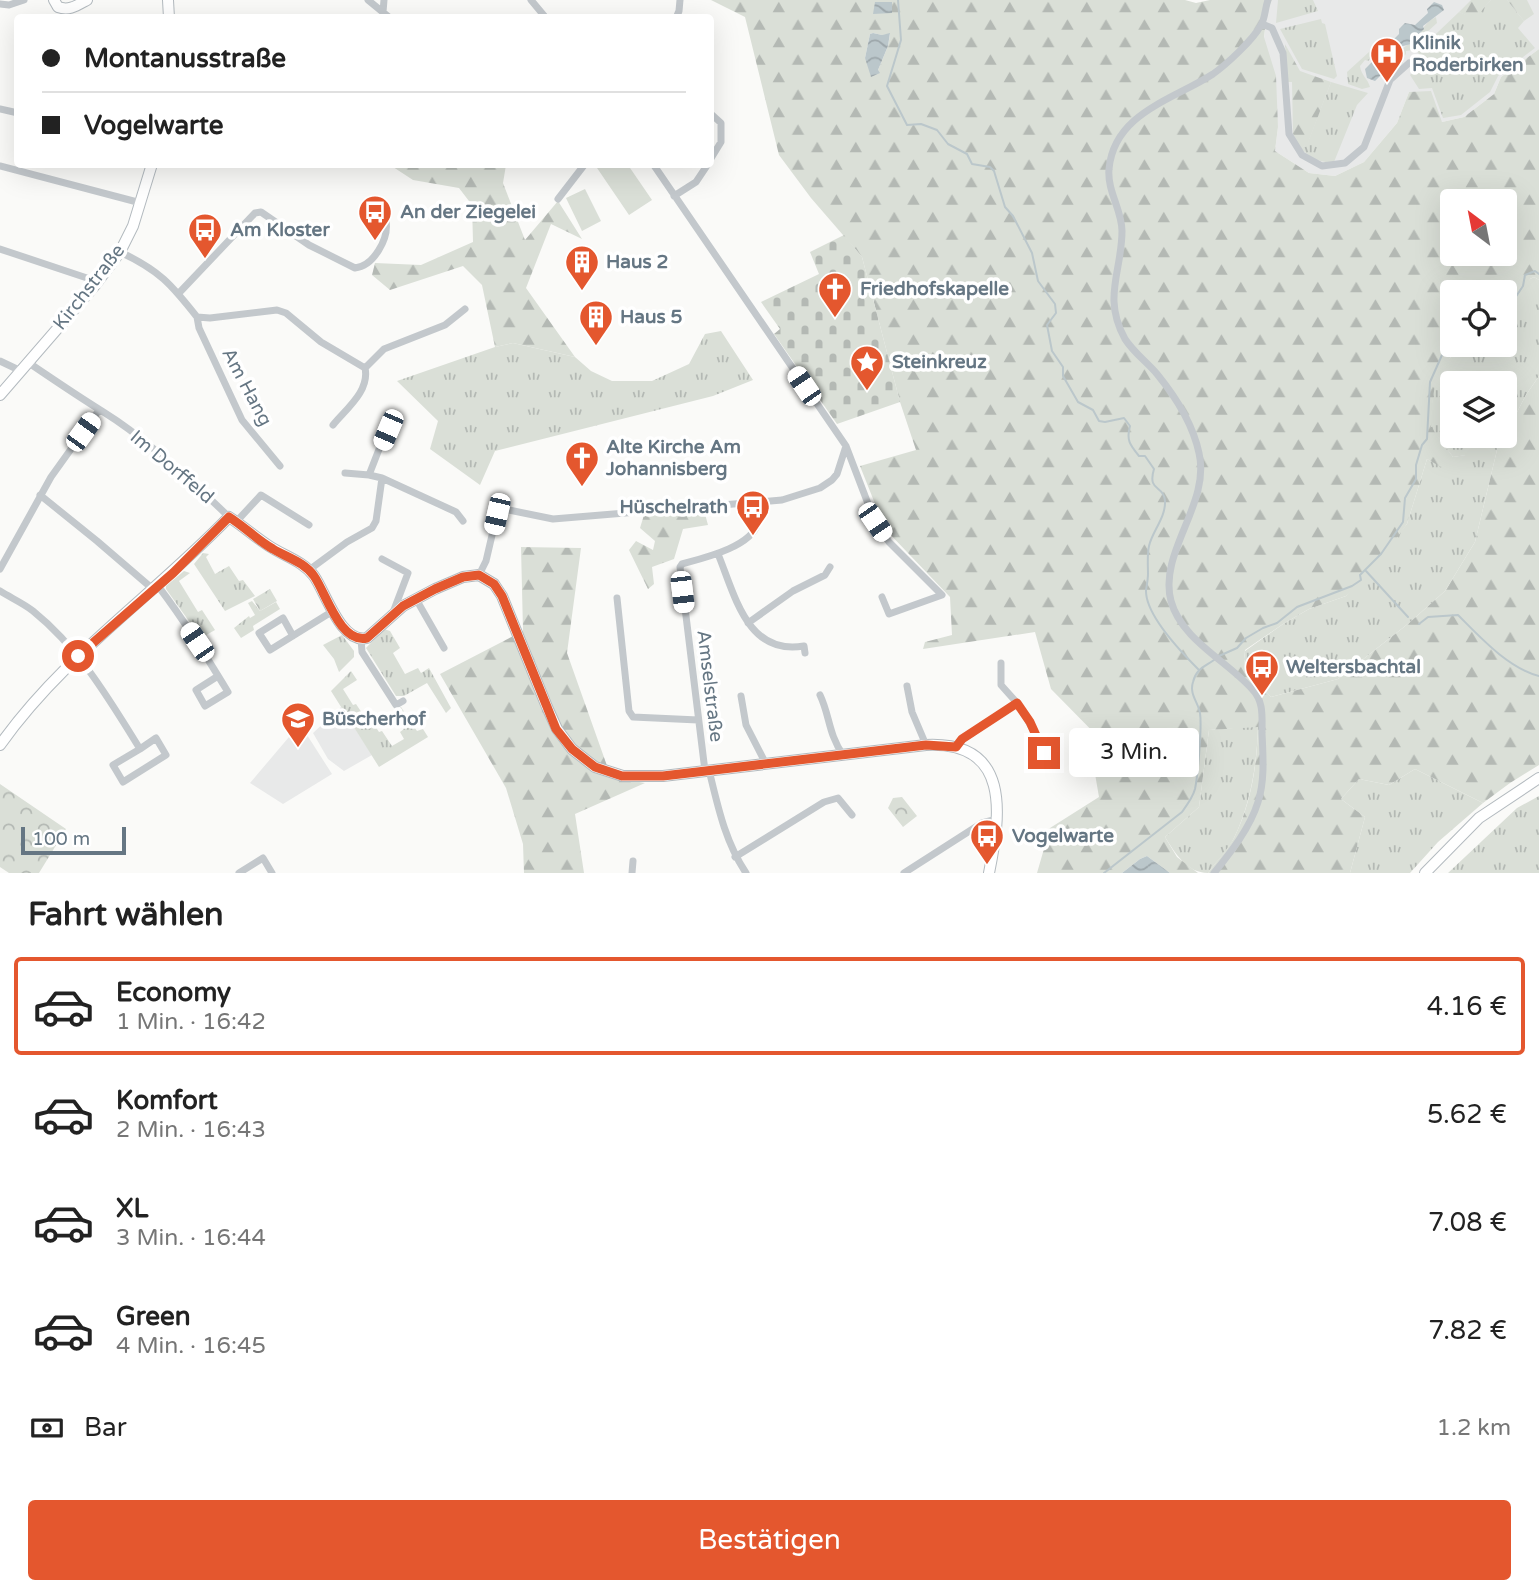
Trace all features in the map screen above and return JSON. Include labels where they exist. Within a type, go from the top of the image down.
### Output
[{"type":"street","points":[[0,4],[15,4],[24,0]]},
{"type":"street","points":[[54,0],[63,9],[73,8],[87,0]]},
{"type":"street","points":[[368,0],[385,14]]},
{"type":"street","points":[[383,12],[384,0]]},
{"type":"street","points":[[531,0],[543,14]]},
{"type":"street","points":[[1214,873],[1245,831],[1259,801],[1263,755],[1262,704],[1254,690],[1187,631],[1178,619],[1169,593],[1171,567],[1193,506],[1200,477],[1200,455],[1193,433],[1168,389],[1134,351],[1119,326],[1112,298],[1123,229],[1109,181],[1109,168],[1114,149],[1142,112],[1215,73],[1242,48],[1262,24],[1268,0]]},
{"type":"street","points":[[1262,24],[1272,28],[1283,53],[1291,139],[1302,155],[1322,166],[1345,163],[1364,147],[1390,80],[1409,63]]},
{"type":"street","points":[[714,117],[720,123],[721,132],[721,142],[714,153]]},
{"type":"street","points":[[0,166],[141,203]]},
{"type":"street","name":"Kirchstraße","points":[[0,395],[96,284],[120,252],[141,203],[151,168]]},
{"type":"street","points":[[558,199],[583,168]]},
{"type":"street","points":[[656,168],[846,446],[875,522],[889,542],[942,594],[889,614],[882,597]]},
{"type":"street","points":[[674,196],[696,181],[705,168]]},
{"type":"street","points":[[179,293],[255,213],[261,212],[309,245],[355,268],[372,260],[388,232],[386,222]]},
{"type":"street","points":[[0,249],[87,278],[96,284]]},
{"type":"street","points":[[120,252],[150,267],[179,293],[197,317],[210,318],[277,310],[286,313],[321,342],[365,368]]},
{"type":"street","points":[[365,368],[384,349],[445,325],[465,309]]},
{"type":"street","name":"Am Hang","points":[[197,317],[199,328],[242,420],[280,466]]},
{"type":"street","name":"Im Dorffeld","points":[[0,361],[25,367],[99,410],[136,437],[267,545],[309,570],[332,611],[351,636],[361,639],[362,652],[396,705],[402,701]]},
{"type":"street","points":[[333,425],[362,390],[365,368]]},
{"type":"street","points":[[0,569],[40,495],[99,410]]},
{"type":"street","points":[[369,475],[390,421]]},
{"type":"street","points":[[479,575],[486,561],[497,514],[502,510],[553,519],[754,503],[797,496],[832,480],[837,474],[846,446]]},
{"type":"street","points":[[345,474],[382,478],[457,512],[463,521]]},
{"type":"street","points":[[309,570],[372,528],[376,521],[382,478]]},
{"type":"street","points":[[40,495],[156,588],[178,613],[218,676],[228,692],[205,706],[195,690],[218,676]]},
{"type":"street","points":[[0,745],[41,692],[78,656],[261,495],[309,525]]},
{"type":"street","points":[[754,503],[758,523],[756,529],[718,554],[748,623],[765,640],[785,648],[804,646],[805,653]]},
{"type":"street","name":"Amselstraße","points":[[718,554],[682,564],[680,567],[698,720],[707,771],[723,828],[735,857],[746,873]]},
{"type":"street","points":[[382,559],[408,573],[391,615]]},
{"type":"street","points":[[748,623],[793,592],[825,575],[830,567]]},
{"type":"street","points":[[361,639],[371,635],[391,615],[415,599],[463,577],[479,575],[494,584],[502,596],[556,729],[572,749],[595,767],[622,776],[663,776],[926,745],[956,747],[980,762],[996,791],[998,819],[989,873]]},
{"type":"street","points":[[0,592],[33,611],[78,656],[140,748]]},
{"type":"street","points":[[617,598],[629,711],[633,716],[698,720]]},
{"type":"street","points":[[415,599],[444,648]]},
{"type":"street","points":[[293,636],[283,618],[259,633],[270,650],[293,636],[332,611]]},
{"type":"street","points":[[1001,663],[1001,685],[1030,722],[1047,760],[1043,768]]},
{"type":"street","points":[[907,686],[912,712],[926,745]]},
{"type":"street","points":[[741,695],[746,725],[766,764]]},
{"type":"street","points":[[820,695],[830,732],[843,755]]},
{"type":"street","points":[[956,747],[962,739],[1017,703]]},
{"type":"street","points":[[156,738],[166,755],[123,782],[113,765],[140,748],[156,738]]},
{"type":"street","points":[[1425,873],[1479,818],[1539,778]]},
{"type":"street","points":[[735,857],[824,802],[838,798],[852,814]]},
{"type":"street","points":[[904,873],[917,869],[982,823],[998,819]]},
{"type":"street","points":[[239,873],[263,858],[272,873]]},
{"type":"street","points":[[632,873],[633,861]]},
{"type":"shaded area","name":"Klinik Roderbirken","points":[[1272,0],[1539,0],[1539,49],[1501,77],[1494,94],[1464,117],[1442,122],[1409,92],[1397,123],[1364,162],[1335,176],[1309,173],[1275,151],[1278,127],[1264,38],[1267,13]]},
{"type":"shaded area","points":[[341,707],[372,755],[344,771],[328,759],[313,733]]},
{"type":"shaded area","name":"Büscherhof","points":[[300,724],[332,774],[283,804],[250,783]]},
{"type":"green space","points":[[711,0],[1185,0],[1196,3],[1210,0],[1272,0],[1267,13],[1264,37],[1276,76],[1278,127],[1275,151],[1309,173],[1335,176],[1364,162],[1397,123],[1409,92],[1431,91],[1442,122],[1464,117],[1494,94],[1501,77],[1539,49],[1539,280],[1534,277],[1530,279],[1529,288],[1517,304],[1517,280],[1440,280],[1440,357],[1451,357],[1440,371],[1434,390],[1431,427],[1440,439],[1440,448],[1446,448],[1453,457],[1472,454],[1441,467],[1427,459],[1407,524],[1372,572],[1346,596],[1309,609],[1245,650],[1244,667],[1271,697],[1338,679],[1445,591],[1475,542],[1497,450],[1517,448],[1517,412],[1539,376],[1539,765],[1483,803],[1415,769],[1389,785],[1359,779],[1341,799],[1365,817],[1350,873],[1208,873],[1234,838],[1245,812],[1254,770],[1258,727],[1209,730],[1199,807],[1165,837],[1177,857],[1198,873],[1170,873],[1147,856],[1122,873],[1037,873],[1050,828],[1099,797],[1094,768],[1111,750],[1051,689],[1035,632],[923,649],[925,642],[952,635],[950,597],[885,529],[860,466],[916,450],[900,402],[862,257],[811,198],[779,155],[745,17]],"holes":[[[870,34],[890,34],[878,70],[865,58]]]},
{"type":"green space","points":[[1278,0],[1313,0],[1318,11],[1276,23]]},
{"type":"green space","points":[[1471,0],[1491,0],[1474,19],[1459,12]]},
{"type":"green space","points":[[1491,0],[1507,0],[1524,21],[1518,28],[1535,48],[1498,76],[1490,92],[1461,115],[1443,118],[1432,88],[1419,89],[1410,75],[1421,64],[1418,51],[1459,12],[1474,18]]},
{"type":"green space","points":[[1507,0],[1527,0],[1534,14],[1524,21]]},
{"type":"green space","points":[[1436,17],[1437,23],[1414,44],[1413,50],[1406,51],[1403,63],[1387,77],[1381,75],[1385,71],[1384,64]]},
{"type":"green space","points":[[1321,19],[1325,24],[1337,76],[1334,79],[1302,69],[1280,29]]},
{"type":"green space","points":[[1380,42],[1383,46],[1360,66],[1370,87],[1362,89],[1348,84],[1347,72]]},
{"type":"green space","points":[[1285,44],[1300,71],[1331,82],[1308,143],[1301,149],[1293,134],[1292,82],[1288,82]]},
{"type":"green space","points":[[1331,82],[1368,93],[1357,105],[1334,162],[1324,162],[1316,160],[1301,149],[1308,142]]},
{"type":"green space","points":[[395,168],[506,168],[503,183],[525,240],[558,201],[582,239],[551,224],[526,288],[575,357],[513,343],[495,347],[482,285],[463,266],[390,290],[372,275],[375,263],[421,265],[473,242],[472,205],[459,188],[413,180]]},
{"type":"green space","points":[[597,168],[630,168],[652,200],[629,215]]},
{"type":"green space","points":[[585,189],[601,221],[582,231],[566,198]]},
{"type":"green space","points":[[844,235],[862,257],[900,402],[837,424],[774,334],[780,329],[761,302],[819,274],[810,252]]},
{"type":"green space","points":[[1534,277],[1539,280],[1539,376],[1517,412],[1517,371],[1440,371],[1440,440],[1430,427],[1434,381],[1442,364],[1451,357],[1517,357],[1517,301]]},
{"type":"green space","points":[[721,331],[753,380],[713,396],[495,451],[480,485],[430,449],[438,421],[397,381],[513,343],[575,357],[591,371],[612,381],[652,381],[689,364],[705,334]]},
{"type":"green space","points":[[1446,448],[1498,448],[1475,542],[1445,591],[1338,679],[1271,697],[1244,668],[1245,651],[1309,609],[1346,596],[1407,524],[1427,459],[1441,466],[1467,455],[1453,457]]},
{"type":"green space","points":[[705,514],[708,525],[683,529],[674,559],[652,567],[654,584],[648,589],[629,550],[636,541],[653,550],[655,541],[640,528],[644,515]]},
{"type":"green space","points":[[521,547],[581,548],[567,653],[611,777],[645,783],[575,814],[584,873],[524,873],[523,844],[506,788],[440,674],[523,631]]},
{"type":"green space","points":[[203,553],[209,554],[206,557],[215,574],[229,566],[239,581],[243,580],[255,596],[225,611],[194,564]]},
{"type":"green space","points":[[184,571],[190,573],[179,581],[198,612],[202,610],[215,630],[201,638],[166,589],[166,586]]},
{"type":"green space","points":[[270,589],[277,601],[260,611],[253,599]]},
{"type":"green space","points":[[252,601],[260,611],[276,602],[280,609],[253,626],[254,630],[241,638],[234,628],[249,616],[250,618],[255,615],[248,603]]},
{"type":"green space","points":[[384,629],[390,631],[400,648],[393,653],[405,674],[418,668],[421,673],[429,668],[451,708],[446,713],[427,683],[404,696],[396,696],[366,648]]},
{"type":"green space","points":[[342,635],[354,651],[354,657],[339,672],[334,659],[323,645]]},
{"type":"green space","points":[[351,671],[357,680],[343,689],[353,705],[356,704],[366,719],[369,717],[392,746],[404,739],[400,732],[404,729],[394,714],[401,707],[417,731],[423,729],[428,737],[379,767],[331,691]]},
{"type":"green space","points":[[1258,726],[1252,783],[1234,838],[1208,873],[1194,870],[1182,861],[1165,837],[1199,807],[1209,730]]},
{"type":"green space","points":[[1415,769],[1483,803],[1438,842],[1410,873],[1350,873],[1365,817],[1341,799],[1359,779],[1389,785]]},
{"type":"green space","points":[[0,784],[66,829],[39,873],[9,873],[0,867]]},
{"type":"green space","points":[[1539,796],[1539,873],[1448,873],[1517,808]]},
{"type":"green space","points":[[902,797],[917,816],[903,827],[888,808],[893,798]]},
{"type":"water","points":[[875,2],[892,2],[892,13],[873,14]]},
{"type":"water","points":[[1434,2],[1442,5],[1444,10],[1423,26],[1424,29],[1411,44],[1403,46],[1384,64],[1385,71],[1375,81],[1367,78],[1365,69],[1378,56],[1382,57],[1387,52],[1386,47],[1399,34],[1399,29],[1405,23],[1415,25],[1428,13],[1427,9]]},
{"type":"water","points":[[890,33],[888,46],[878,70],[880,73],[871,77],[865,58],[870,34]]},
{"type":"water","points":[[1147,856],[1170,873],[1122,873],[1140,859]]},
{"type":"waterway","points":[[898,0],[901,40],[887,86],[907,125],[921,124],[937,130],[948,144],[967,154],[972,164],[990,167],[994,171],[1005,207],[1013,216],[1032,253],[1038,281],[1055,304],[1056,313],[1047,325],[1052,351],[1063,367],[1063,376],[1078,402],[1093,410],[1099,421],[1124,418],[1130,426],[1128,435],[1131,445],[1139,456],[1145,456],[1154,469],[1154,485],[1162,492],[1165,507],[1149,546],[1147,600],[1165,632],[1198,669]]},
{"type":"waterway","points":[[1517,295],[1523,286],[1525,275],[1535,271],[1539,274]]},
{"type":"waterway","points":[[1219,656],[1237,648],[1246,638],[1263,628],[1277,623],[1297,607],[1352,586],[1361,580],[1360,575],[1381,554],[1403,522],[1405,498],[1416,479],[1416,465],[1422,445],[1427,439],[1430,382],[1441,357]]},
{"type":"waterway","points":[[1366,571],[1408,617]]},
{"type":"waterway","points":[[1419,624],[1428,617],[1458,615],[1506,659],[1539,676]]},
{"type":"waterway","points":[[1104,873],[1182,812],[1191,798],[1196,782],[1200,729],[1200,713],[1192,686],[1198,671],[1214,660]]},
{"type":"place","name":"Klinik Roderbirken","points":[[1387,84]]},
{"type":"place","name":"An der Ziegelei","points":[[375,242]]},
{"type":"place","name":"Am Kloster","points":[[205,260]]},
{"type":"place","name":"Haus 2","points":[[582,292]]},
{"type":"place","name":"Friedhofskapelle","points":[[835,319]]},
{"type":"place","name":"Haus 5","points":[[596,347]]},
{"type":"place","name":"Steinkreuz","points":[[867,392]]},
{"type":"place","name":"Alte Kirche Am Johannisberg","points":[[582,488]]},
{"type":"place","name":"Hüschelrath","points":[[753,537]]},
{"type":"place","name":"Weltersbachtal","points":[[1262,697]]},
{"type":"place","name":"Büscherhof","points":[[298,749]]},
{"type":"place","name":"Vogelwarte","points":[[987,866]]},
{"type":"route","points":[[78,656],[173,573],[229,517],[273,549],[303,564],[316,578],[332,611],[354,638],[367,638],[403,606],[435,589],[463,577],[479,575],[486,578],[502,596],[556,729],[572,749],[595,767],[622,776],[663,776],[926,745],[956,747],[962,739],[1017,703],[1030,722],[1044,753]]}]
